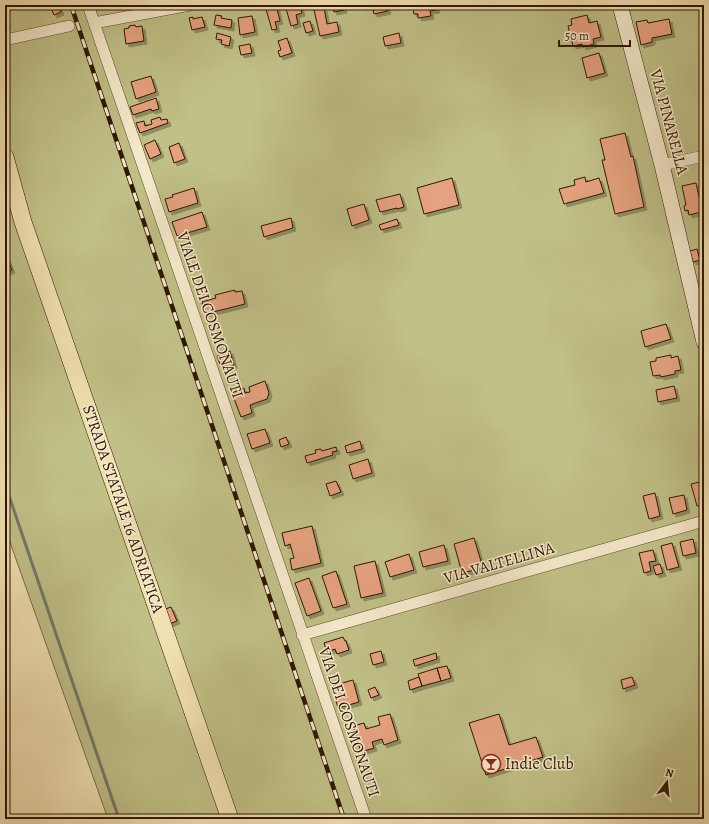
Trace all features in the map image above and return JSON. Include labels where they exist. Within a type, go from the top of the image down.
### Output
[{"type":"main road","name":"STRADA STATALE 16 ADRIATICA","points":[[5,157],[23,222],[230,819]]},
{"type":"main road","name":"STRADA STATALE 16 ADRIATICA","points":[[5,173],[16,198]]},
{"type":"street","name":"VIALE DEI COSMONAUTI","points":[[88,5],[302,635]]},
{"type":"street","points":[[94,23],[190,5]]},
{"type":"street","name":"VIA PINARELLA","points":[[620,5],[662,165],[704,342]]},
{"type":"street","points":[[5,40],[69,26]]},
{"type":"street","points":[[662,165],[704,156]]},
{"type":"street","name":"VIA VALTELLINA","points":[[302,635],[704,521]]},
{"type":"street","name":"VIA DEI COSMONAUTI","points":[[302,635],[366,819]]},
{"type":"green space","points":[[5,5],[704,5],[704,819],[108,819],[5,528]]},
{"type":"building","points":[[50,5],[58,5],[61,12],[54,15]]},
{"type":"building","points":[[272,5],[276,5],[280,21],[275,22],[277,29],[272,30],[266,9]]},
{"type":"building","points":[[285,5],[300,5],[302,13],[296,15],[298,24],[291,26]]},
{"type":"building","points":[[333,5],[343,5],[344,10],[334,12]]},
{"type":"building","points":[[372,5],[386,5],[388,11],[374,14]]},
{"type":"building","points":[[436,5],[437,10],[430,11],[431,16],[418,18],[418,14],[414,14],[413,7]]},
{"type":"building","points":[[324,8],[327,24],[337,22],[339,32],[320,36],[314,10]]},
{"type":"building","points":[[216,15],[222,16],[221,18],[232,20],[231,28],[214,25]]},
{"type":"building","points":[[587,15],[589,23],[597,21],[601,37],[593,39],[594,44],[583,47],[582,44],[573,46],[568,26],[572,25],[571,19]]},
{"type":"building","points":[[252,16],[255,32],[240,35],[238,18]]},
{"type":"building","points":[[193,17],[193,19],[202,17],[205,27],[192,30],[189,18]]},
{"type":"building","points":[[669,19],[672,34],[652,38],[652,42],[641,45],[636,22],[647,20],[648,23]]},
{"type":"building","points":[[310,21],[313,31],[306,33],[303,23]]},
{"type":"building","points":[[135,25],[136,27],[142,26],[144,41],[126,44],[124,29]]},
{"type":"building","points":[[217,33],[231,37],[229,46],[221,44],[222,40],[216,39]]},
{"type":"building","points":[[399,33],[401,43],[385,46],[383,37]]},
{"type":"building","points":[[287,38],[292,53],[280,57],[278,51],[281,50],[278,41]]},
{"type":"building","points":[[250,44],[252,53],[241,55],[239,46]]},
{"type":"building","points":[[599,53],[605,73],[587,78],[582,58]]},
{"type":"building","points":[[151,76],[156,92],[136,99],[131,82]]},
{"type":"building","points":[[156,98],[159,109],[152,111],[151,109],[133,115],[130,107]]},
{"type":"building","points":[[160,117],[161,120],[167,119],[168,123],[140,133],[136,123],[144,121],[145,126],[152,124],[151,120]]},
{"type":"building","points":[[625,133],[631,157],[633,156],[644,207],[615,214],[602,160],[605,160],[600,139]]},
{"type":"building","points":[[155,140],[161,154],[150,159],[144,145]]},
{"type":"building","points":[[179,143],[185,159],[174,163],[169,147]]},
{"type":"building","points":[[585,177],[586,182],[599,178],[604,193],[564,204],[559,189],[575,185],[574,180]]},
{"type":"building","points":[[452,178],[459,205],[424,214],[417,188]]},
{"type":"building","points":[[696,183],[699,197],[704,196],[704,207],[700,208],[701,212],[689,215],[688,210],[685,211],[684,206],[686,205],[682,186]]},
{"type":"building","points":[[194,188],[198,203],[169,212],[165,199],[173,197],[172,195]]},
{"type":"building","points":[[400,194],[404,207],[380,212],[376,200]]},
{"type":"building","points":[[364,204],[369,220],[352,226],[347,209]]},
{"type":"building","points":[[202,212],[207,227],[177,236],[172,222]]},
{"type":"building","points":[[291,218],[293,228],[264,237],[261,226]]},
{"type":"building","points":[[397,219],[399,225],[381,230],[379,225]]},
{"type":"building","points":[[697,249],[700,260],[693,262],[690,251]]},
{"type":"building","points":[[6,256],[12,270],[5,273],[5,257]]},
{"type":"building","points":[[704,269],[704,283],[703,283],[700,270]]},
{"type":"building","points":[[235,290],[235,292],[242,291],[245,304],[205,314],[202,302],[216,298],[215,295]]},
{"type":"building","points":[[666,324],[671,339],[645,347],[641,331]]},
{"type":"building","points":[[230,351],[234,365],[227,368],[225,363],[220,364],[217,356]]},
{"type":"building","points":[[671,355],[671,358],[678,356],[681,370],[675,371],[675,374],[661,377],[660,375],[653,376],[650,362],[656,361],[656,358]]},
{"type":"building","points":[[265,381],[269,393],[267,399],[250,405],[252,413],[241,417],[232,393],[244,388],[245,393],[250,392],[249,387]]},
{"type":"building","points":[[674,386],[677,398],[658,402],[656,390]]},
{"type":"building","points":[[265,429],[270,443],[252,449],[247,434]]},
{"type":"building","points":[[286,437],[289,444],[281,447],[279,440]]},
{"type":"building","points":[[360,441],[362,449],[347,453],[345,446]]},
{"type":"building","points":[[336,447],[337,451],[332,452],[333,455],[307,463],[305,456],[316,453],[315,450],[321,449],[322,451]]},
{"type":"building","points":[[368,459],[372,473],[353,479],[349,465]]},
{"type":"building","points":[[336,481],[341,492],[330,496],[326,484]]},
{"type":"building","points":[[704,481],[704,505],[697,506],[691,484]]},
{"type":"building","points":[[655,493],[660,516],[649,519],[643,496]]},
{"type":"building","points":[[684,495],[687,510],[673,514],[669,498]]},
{"type":"building","points":[[312,526],[321,563],[292,570],[290,559],[294,558],[290,544],[285,546],[282,533]]},
{"type":"building","points":[[474,538],[483,568],[462,573],[454,544]]},
{"type":"building","points":[[693,539],[696,553],[683,556],[680,542]]},
{"type":"building","points":[[672,543],[679,567],[667,570],[661,546]]},
{"type":"building","points":[[444,545],[448,561],[423,567],[419,552]]},
{"type":"building","points":[[653,550],[656,561],[649,562],[651,571],[644,573],[639,553]]},
{"type":"building","points":[[409,554],[414,570],[390,577],[385,562]]},
{"type":"building","points":[[375,561],[383,593],[361,598],[354,566]]},
{"type":"building","points":[[660,564],[663,573],[656,575],[653,566]]},
{"type":"building","points":[[336,571],[347,604],[333,608],[322,576]]},
{"type":"building","points":[[309,578],[321,611],[307,616],[295,583]]},
{"type":"building","points":[[171,607],[177,621],[169,624],[163,610]]},
{"type":"building","points":[[343,637],[349,650],[337,654],[335,649],[327,652],[324,643]]},
{"type":"building","points":[[381,651],[384,662],[373,665],[370,654]]},
{"type":"building","points":[[436,653],[437,659],[415,666],[413,660]]},
{"type":"building","points":[[447,666],[451,678],[441,681],[437,668]]},
{"type":"building","points":[[437,668],[441,681],[422,686],[418,674]]},
{"type":"building","points":[[419,677],[422,686],[410,690],[408,681]]},
{"type":"building","points":[[632,677],[635,685],[623,689],[621,680]]},
{"type":"building","points":[[353,680],[359,702],[338,708],[332,686]]},
{"type":"building","points":[[375,687],[379,695],[371,698],[368,690]]},
{"type":"building","points":[[390,714],[398,740],[384,745],[382,739],[372,742],[374,748],[361,752],[353,726],[364,723],[366,729],[380,725],[378,717]]},
{"type":"building","points":[[499,714],[509,745],[536,737],[543,757],[486,775],[469,723]]},
{"type":"waterway","points":[[5,484],[119,819]]},
{"type":"railway","points":[[71,5],[344,819]]},
{"type":"place","name":"Indie Club","points":[[491,764]]}]
